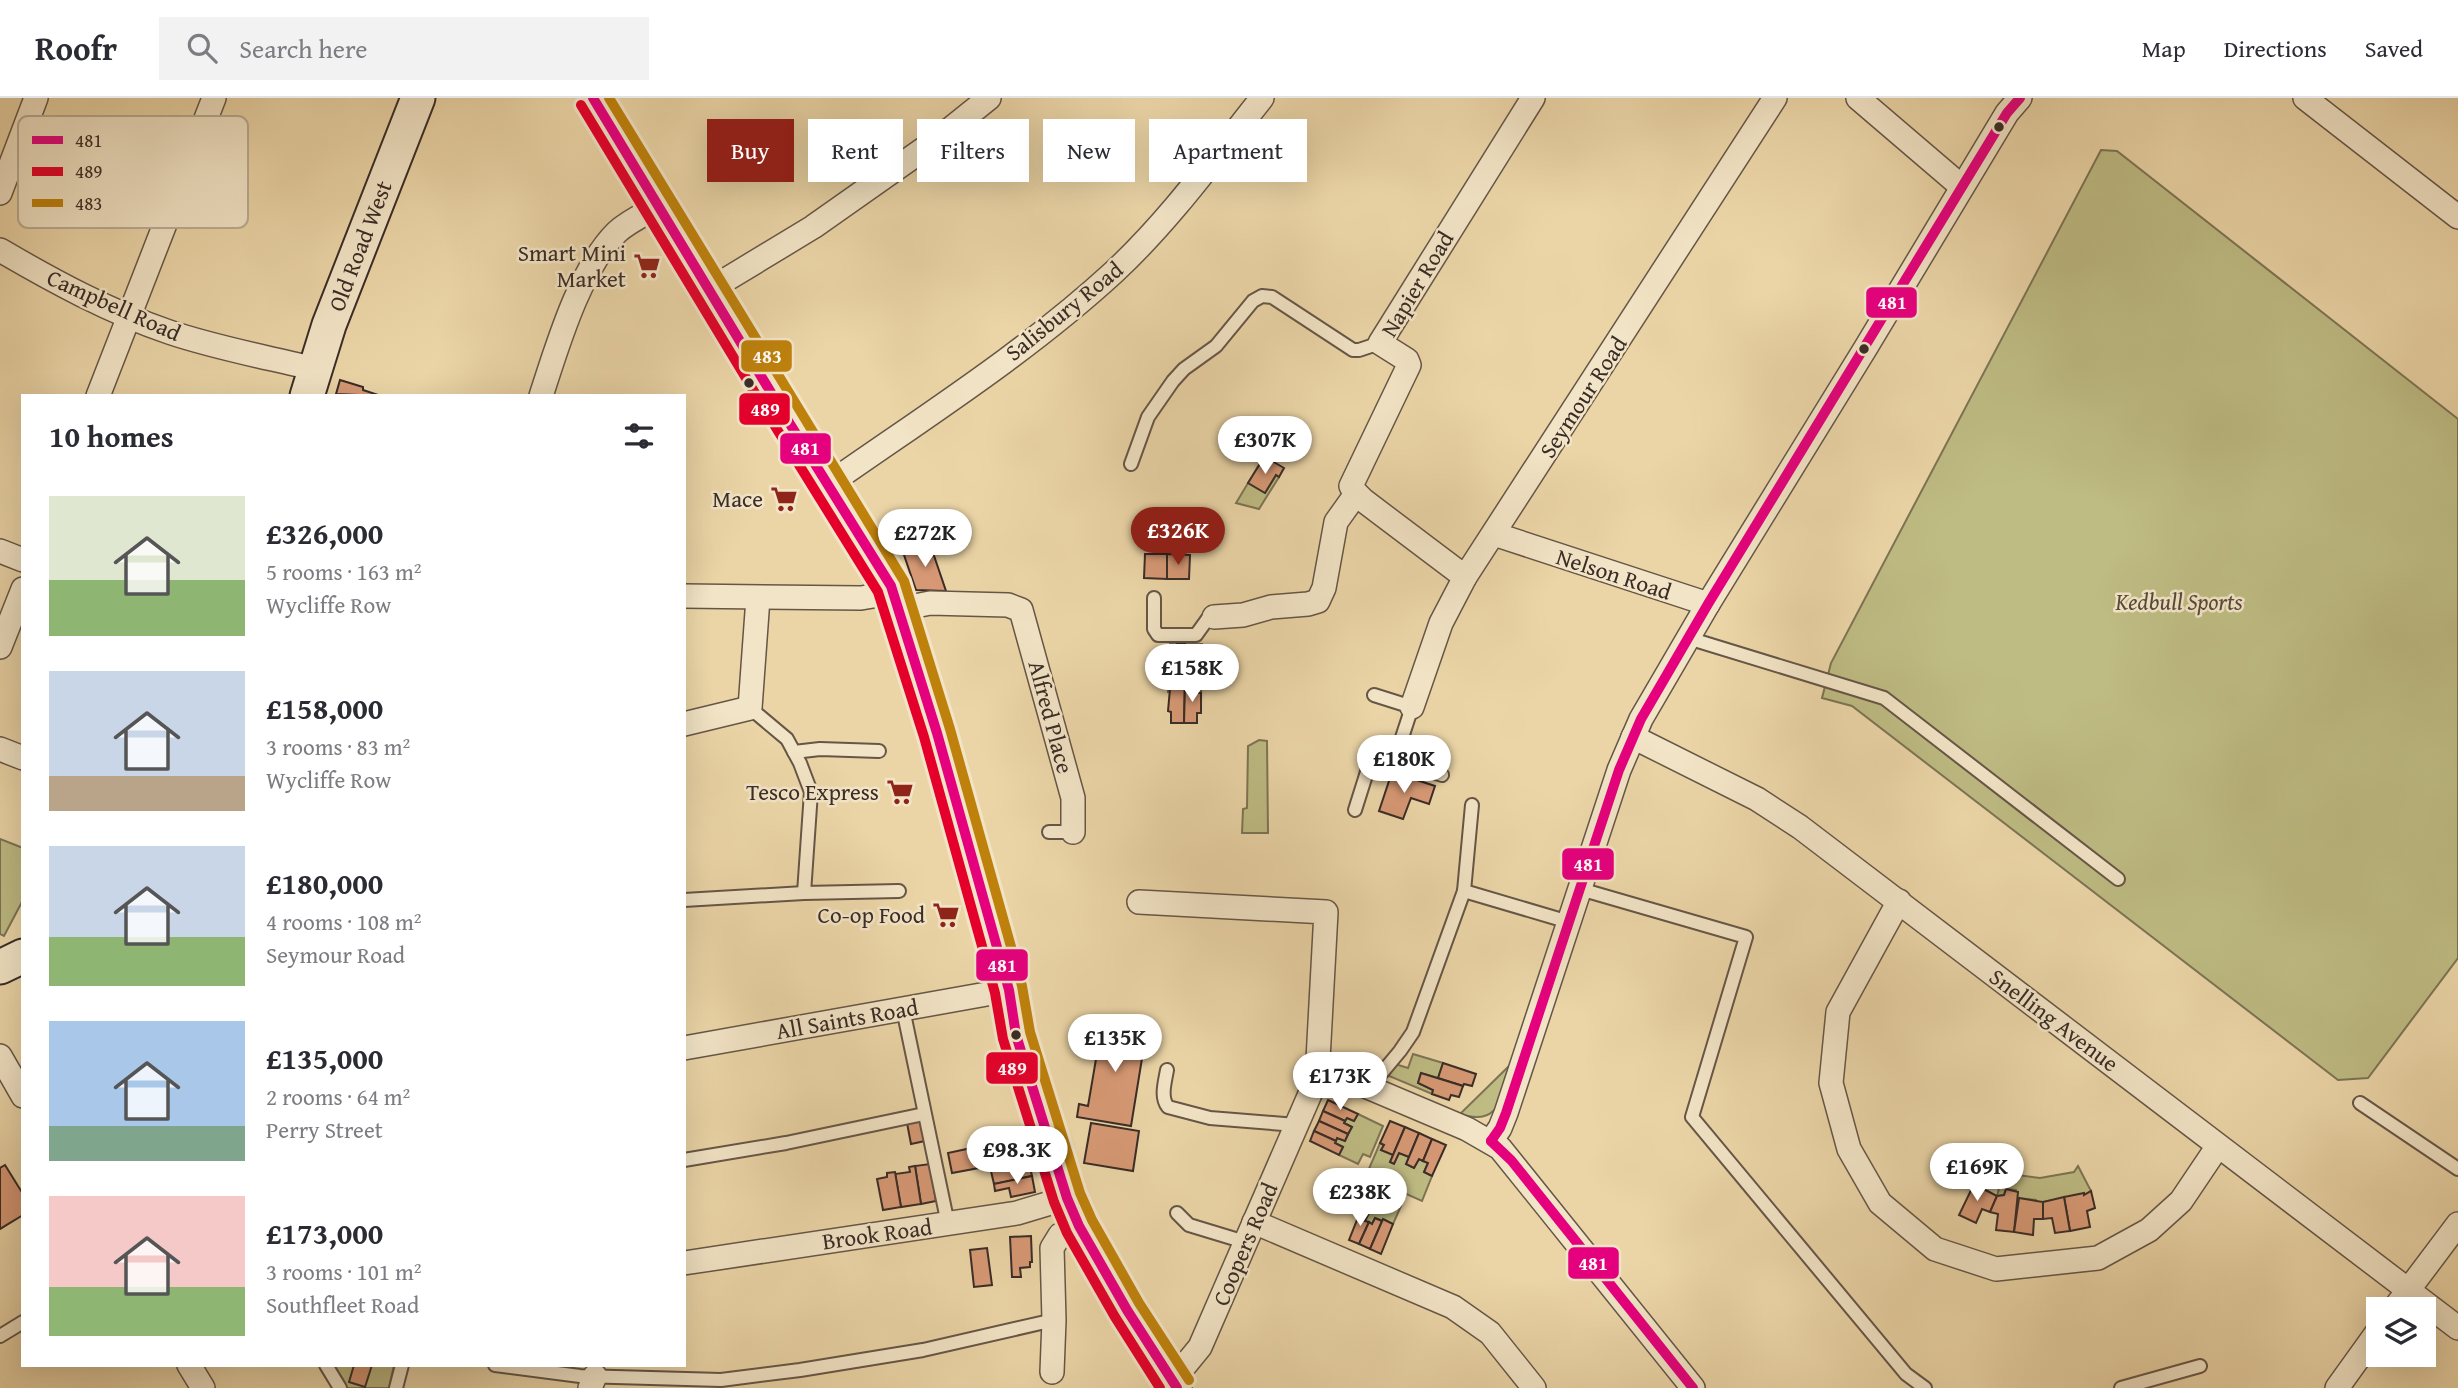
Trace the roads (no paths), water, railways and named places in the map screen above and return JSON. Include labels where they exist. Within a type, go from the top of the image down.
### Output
[{"type":"main road","name":"Old Road West","points":[[311,382],[329,325],[418,98]]},
{"type":"main road","points":[[0,967],[21,957]]},
{"type":"street","points":[[30,116],[37,98]]},
{"type":"street","points":[[207,116],[214,98]]},
{"type":"street","points":[[594,98],[896,598],[1009,990],[1016,1035],[1067,1198],[1079,1226],[1127,1310],[1173,1381]]},
{"type":"street","points":[[709,290],[813,227],[938,139],[989,98]]},
{"type":"street","name":"Salisbury Road","points":[[829,484],[984,376],[1114,272],[1183,198],[1262,98]]},
{"type":"street","name":"Napier Road","points":[[1356,494],[1351,486],[1353,480],[1409,365],[1407,360],[1380,343],[1533,98]]},
{"type":"street","name":"Seymour Road","points":[[1412,708],[1441,623],[1465,577],[1775,98]]},
{"type":"street","points":[[1858,98],[1962,187]]},
{"type":"street","points":[[2305,98],[2458,217]]},
{"type":"street","points":[[1491,1141],[1506,1113],[1619,770],[1633,737],[1708,604],[2013,106]]},
{"type":"street","points":[[0,193],[18,147]]},
{"type":"street","points":[[542,394],[573,305],[592,267],[620,230],[659,206]]},
{"type":"street","points":[[99,394],[163,228]]},
{"type":"street","name":"Campbell Road","points":[[0,250],[129,316],[311,382]]},
{"type":"street","points":[[1214,617],[1243,615],[1271,607],[1318,601],[1324,588],[1336,522],[1356,494],[1465,577]]},
{"type":"street","name":"Nelson Road","points":[[1494,534],[1708,604]]},
{"type":"street","points":[[0,551],[21,559]]},
{"type":"street","points":[[0,647],[21,594]]},
{"type":"street","points":[[686,596],[896,598]]},
{"type":"street","points":[[686,724],[750,708],[758,598]]},
{"type":"street","name":"Alfred Place","points":[[896,598],[930,603],[1015,606],[1023,614],[1073,798],[1073,832]]},
{"type":"street","name":"Snelling Avenue","points":[[1633,737],[1771,808],[1899,901],[2458,1328]]},
{"type":"street","points":[[0,749],[21,757]]},
{"type":"street","points":[[1899,901],[1838,1012],[1831,1083],[1850,1149],[1880,1203],[1935,1249],[1996,1269],[2098,1258],[2149,1230],[2181,1201],[2218,1146]]},
{"type":"street","name":"Coopers Road","points":[[1139,902],[1326,912],[1317,1078],[1200,1347],[1173,1381]]},
{"type":"street","name":"All Saints Road","points":[[686,1048],[1009,990]]},
{"type":"street","points":[[0,1056],[20,1086]]},
{"type":"street","points":[[1317,1078],[1335,1074],[1491,1141],[1511,1160],[1693,1388]]},
{"type":"street","name":"Brook Road","points":[[686,1263],[1017,1213],[1067,1198]]},
{"type":"street","points":[[2403,1297],[2458,1224]]},
{"type":"street","points":[[1052,1372],[1052,1248],[1060,1235],[1079,1226]]},
{"type":"street","points":[[1249,1232],[1453,1307],[1490,1333],[1534,1388]]},
{"type":"street","points":[[2337,1388],[2366,1348]]},
{"type":"street","points":[[190,1367],[203,1388]]},
{"type":"lane","points":[[1131,464],[1148,417],[1173,381],[1216,346],[1248,305],[1258,297],[1272,297],[1353,349],[1360,350],[1380,343]]},
{"type":"lane","points":[[1154,598],[1154,629],[1158,635],[1196,635],[1209,617],[1214,617]]},
{"type":"lane","points":[[1688,638],[1884,698],[2118,879]]},
{"type":"lane","points":[[1374,695],[1412,708],[1395,759]]},
{"type":"lane","points":[[750,708],[787,739],[811,792],[804,893]]},
{"type":"lane","points":[[794,752],[820,749],[880,751]]},
{"type":"lane","points":[[1354,810],[1373,755],[1395,759],[1441,775]]},
{"type":"lane","points":[[1370,1087],[1413,1032],[1464,891],[1472,805]]},
{"type":"lane","points":[[1049,832],[1073,832]]},
{"type":"lane","points":[[1580,889],[1746,937],[1692,1117],[1906,1374],[1924,1388]]},
{"type":"lane","points":[[686,900],[899,891]]},
{"type":"lane","points":[[1464,891],[1569,922]]},
{"type":"lane","points":[[903,1009],[948,1224]]},
{"type":"lane","points":[[1167,1070],[1164,1102],[1168,1107],[1210,1118],[1296,1125]]},
{"type":"lane","points":[[2360,1102],[2458,1169]]},
{"type":"lane","points":[[686,1160],[786,1143],[924,1114]]},
{"type":"lane","points":[[1177,1213],[1189,1225],[1249,1232]]},
{"type":"lane","points":[[507,1367],[593,1382],[724,1384],[923,1350],[1054,1320]]},
{"type":"lane","points":[[0,1336],[21,1323]]},
{"type":"lane","points":[[2120,1388],[2200,1366]]},
{"type":"lane","points":[[327,1367],[340,1388]]},
{"type":"lane","points":[[396,1388],[401,1367]]},
{"type":"place","name":"Smart Mini Market","points":[[647,266]]},
{"type":"place","name":"Mace","points":[[784,499]]},
{"type":"place","name":"Tesco Express","points":[[900,792]]},
{"type":"place","name":"Co-op Food","points":[[946,915]]},
{"type":"park label","name":"Kedbull Sports","points":[[2179,602]]}]
